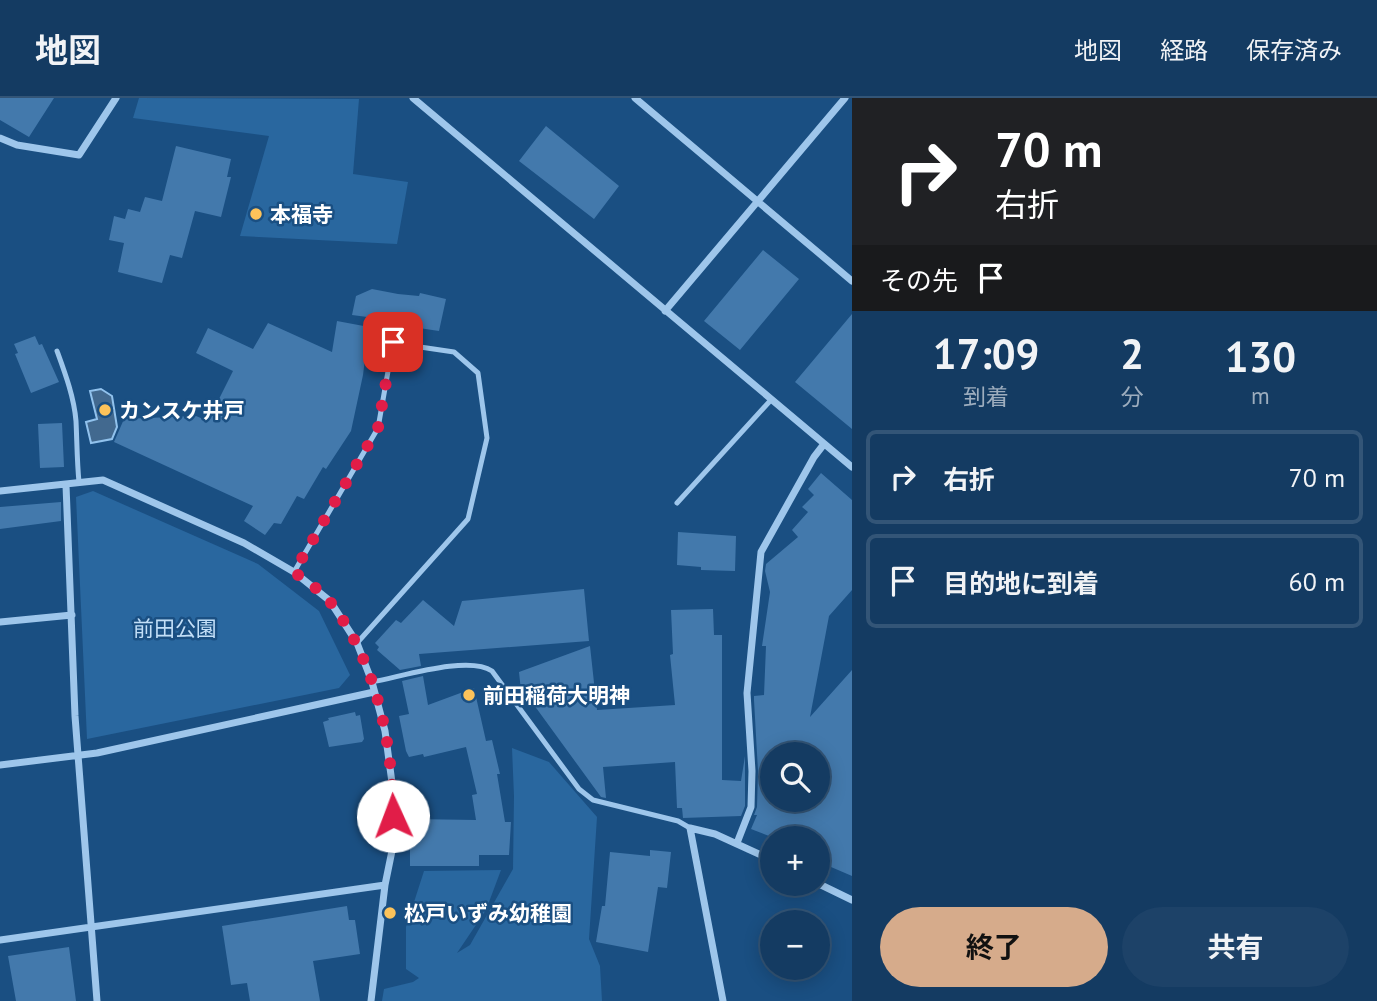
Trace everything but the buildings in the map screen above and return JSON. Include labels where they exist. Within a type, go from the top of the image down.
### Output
[{"type":"street","points":[[0,138],[17,145],[79,155],[116,98]]},
{"type":"street","points":[[413,98],[852,467]]},
{"type":"street","points":[[635,98],[852,281]]},
{"type":"street","points":[[666,311],[845,98]]},
{"type":"street","points":[[737,843],[751,807],[752,771],[747,693],[761,552],[824,444]]},
{"type":"street","points":[[0,491],[103,480],[244,543],[294,572],[330,601],[357,643],[372,682],[385,731],[393,790],[394,841],[384,885],[371,1001]]},
{"type":"street","points":[[66,485],[77,757],[97,1001]]},
{"type":"street","points":[[0,622],[72,615]]},
{"type":"street","points":[[0,765],[77,757],[374,692]]},
{"type":"street","points":[[723,1001],[690,828],[715,834],[760,854]]},
{"type":"street","points":[[0,940],[384,885]]},
{"type":"street","points":[[830,889],[852,900]]},
{"type":"lane","points":[[294,572],[378,428],[393,342],[454,352],[478,373],[488,438],[468,520],[357,643]]},
{"type":"lane","points":[[57,351],[76,419],[79,482]]},
{"type":"lane","points":[[677,503],[771,401]]},
{"type":"lane","points":[[372,682],[442,668],[474,664],[484,666],[492,671],[579,789],[593,800],[678,821],[690,828]]},
{"type":"green space","points":[[139,98],[359,99],[353,174],[408,182],[397,244],[240,236],[269,136],[133,118]]},
{"type":"green space","name":"前田公園","points":[[93,491],[258,564],[319,611],[350,675],[339,688],[87,739],[76,497]]},
{"type":"green space","points":[[512,748],[549,762],[597,817],[589,939],[600,966],[602,1001],[382,1001],[384,989],[419,978],[406,969],[406,927],[424,871],[501,870],[486,910],[457,953],[470,945],[513,869]]},
{"type":"shaded area","points":[[101,389],[112,396],[117,427],[112,439],[91,443],[86,422],[97,419],[90,391]]},
{"type":"place","name":"本福寺","points":[[256,214]]},
{"type":"place","name":"カンスケ井戸","points":[[105,410]]},
{"type":"place","name":"前田稲荷大明神","points":[[469,695]]},
{"type":"place","name":"松戸いずみ幼稚園","points":[[390,913]]},
{"type":"route","points":[[393,342],[378,428],[294,572],[330,601],[357,643],[368,669],[385,731],[393,790],[393,816]]}]
